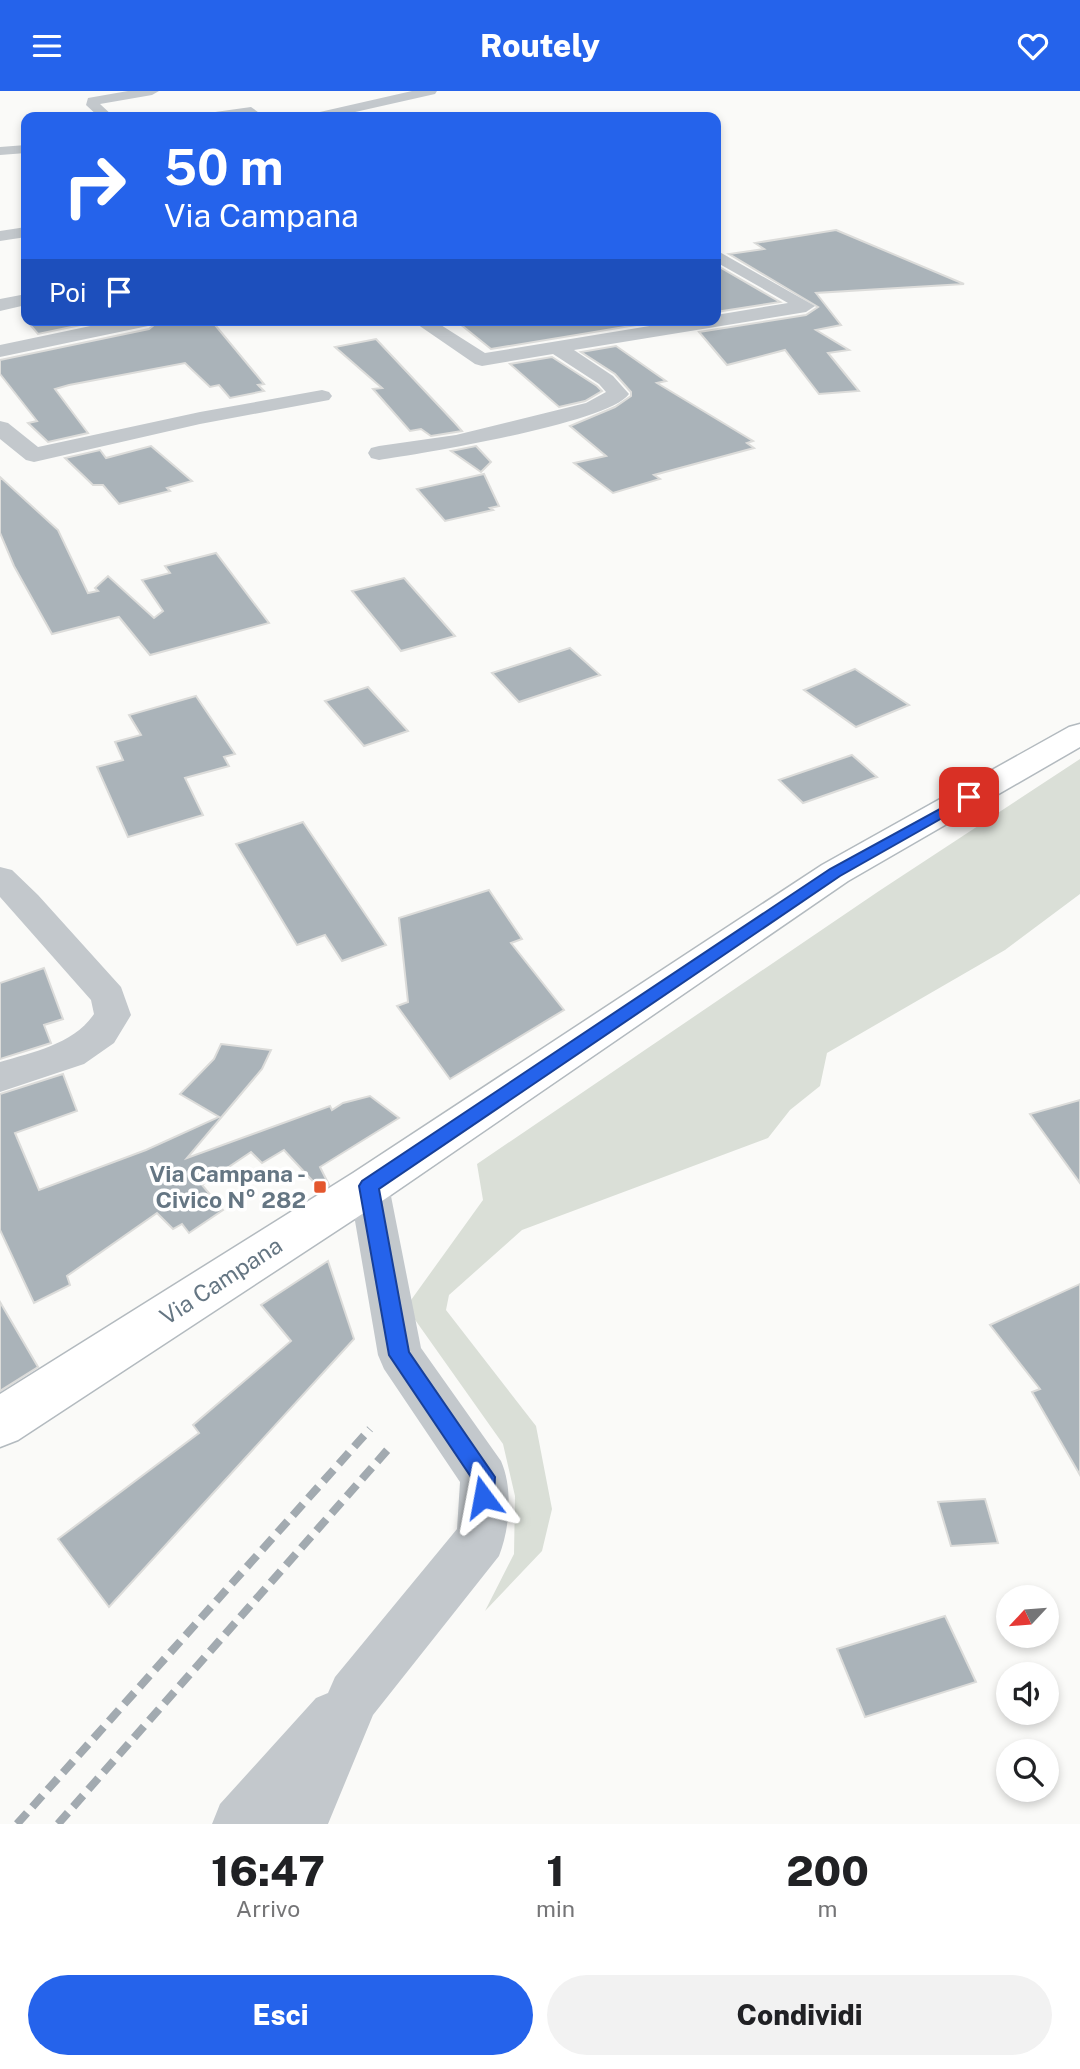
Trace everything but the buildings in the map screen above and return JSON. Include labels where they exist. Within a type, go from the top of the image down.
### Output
[{"type":"main road","name":"Via Campana","points":[[0,1423],[369,1186],[835,873],[1080,734]]},
{"type":"street","points":[[101,112],[93,105],[93,101],[152,91]]},
{"type":"street","points":[[338,112],[430,91]]},
{"type":"street","points":[[0,236],[21,233]]},
{"type":"street","points":[[721,258],[806,306],[721,320]]},
{"type":"street","points":[[0,305],[21,301]]},
{"type":"street","points":[[0,351],[119,326]]},
{"type":"street","points":[[429,326],[482,361],[687,326]]},
{"type":"street","points":[[379,453],[456,442],[593,408],[619,394],[606,380],[557,348]]},
{"type":"street","points":[[0,428],[34,455],[200,418],[322,396]]},
{"type":"street","points":[[0,878],[108,996],[113,1015],[101,1034],[71,1054],[0,1077]]},
{"type":"street","points":[[240,1824],[354,1696],[481,1538],[484,1477],[400,1355],[369,1186]]},
{"type":"street","points":[[300,1824],[354,1696]]},
{"type":"shaded area","points":[[1080,759],[1080,894],[1005,950],[827,1053],[820,1086],[790,1110],[768,1138],[522,1230],[449,1295],[446,1310],[536,1426],[552,1509],[542,1551],[485,1611],[514,1554],[515,1496],[503,1444],[406,1307],[483,1200],[477,1164],[879,891]]},
{"type":"railway","points":[[17,1824],[370,1429]]},
{"type":"railway","points":[[58,1824],[390,1447]]},
{"type":"place","name":"Via Campana - Civico N° 282","points":[[320,1187]]},
{"type":"route","points":[[483,1497],[484,1477],[400,1355],[369,1186],[835,873],[969,797]]}]
